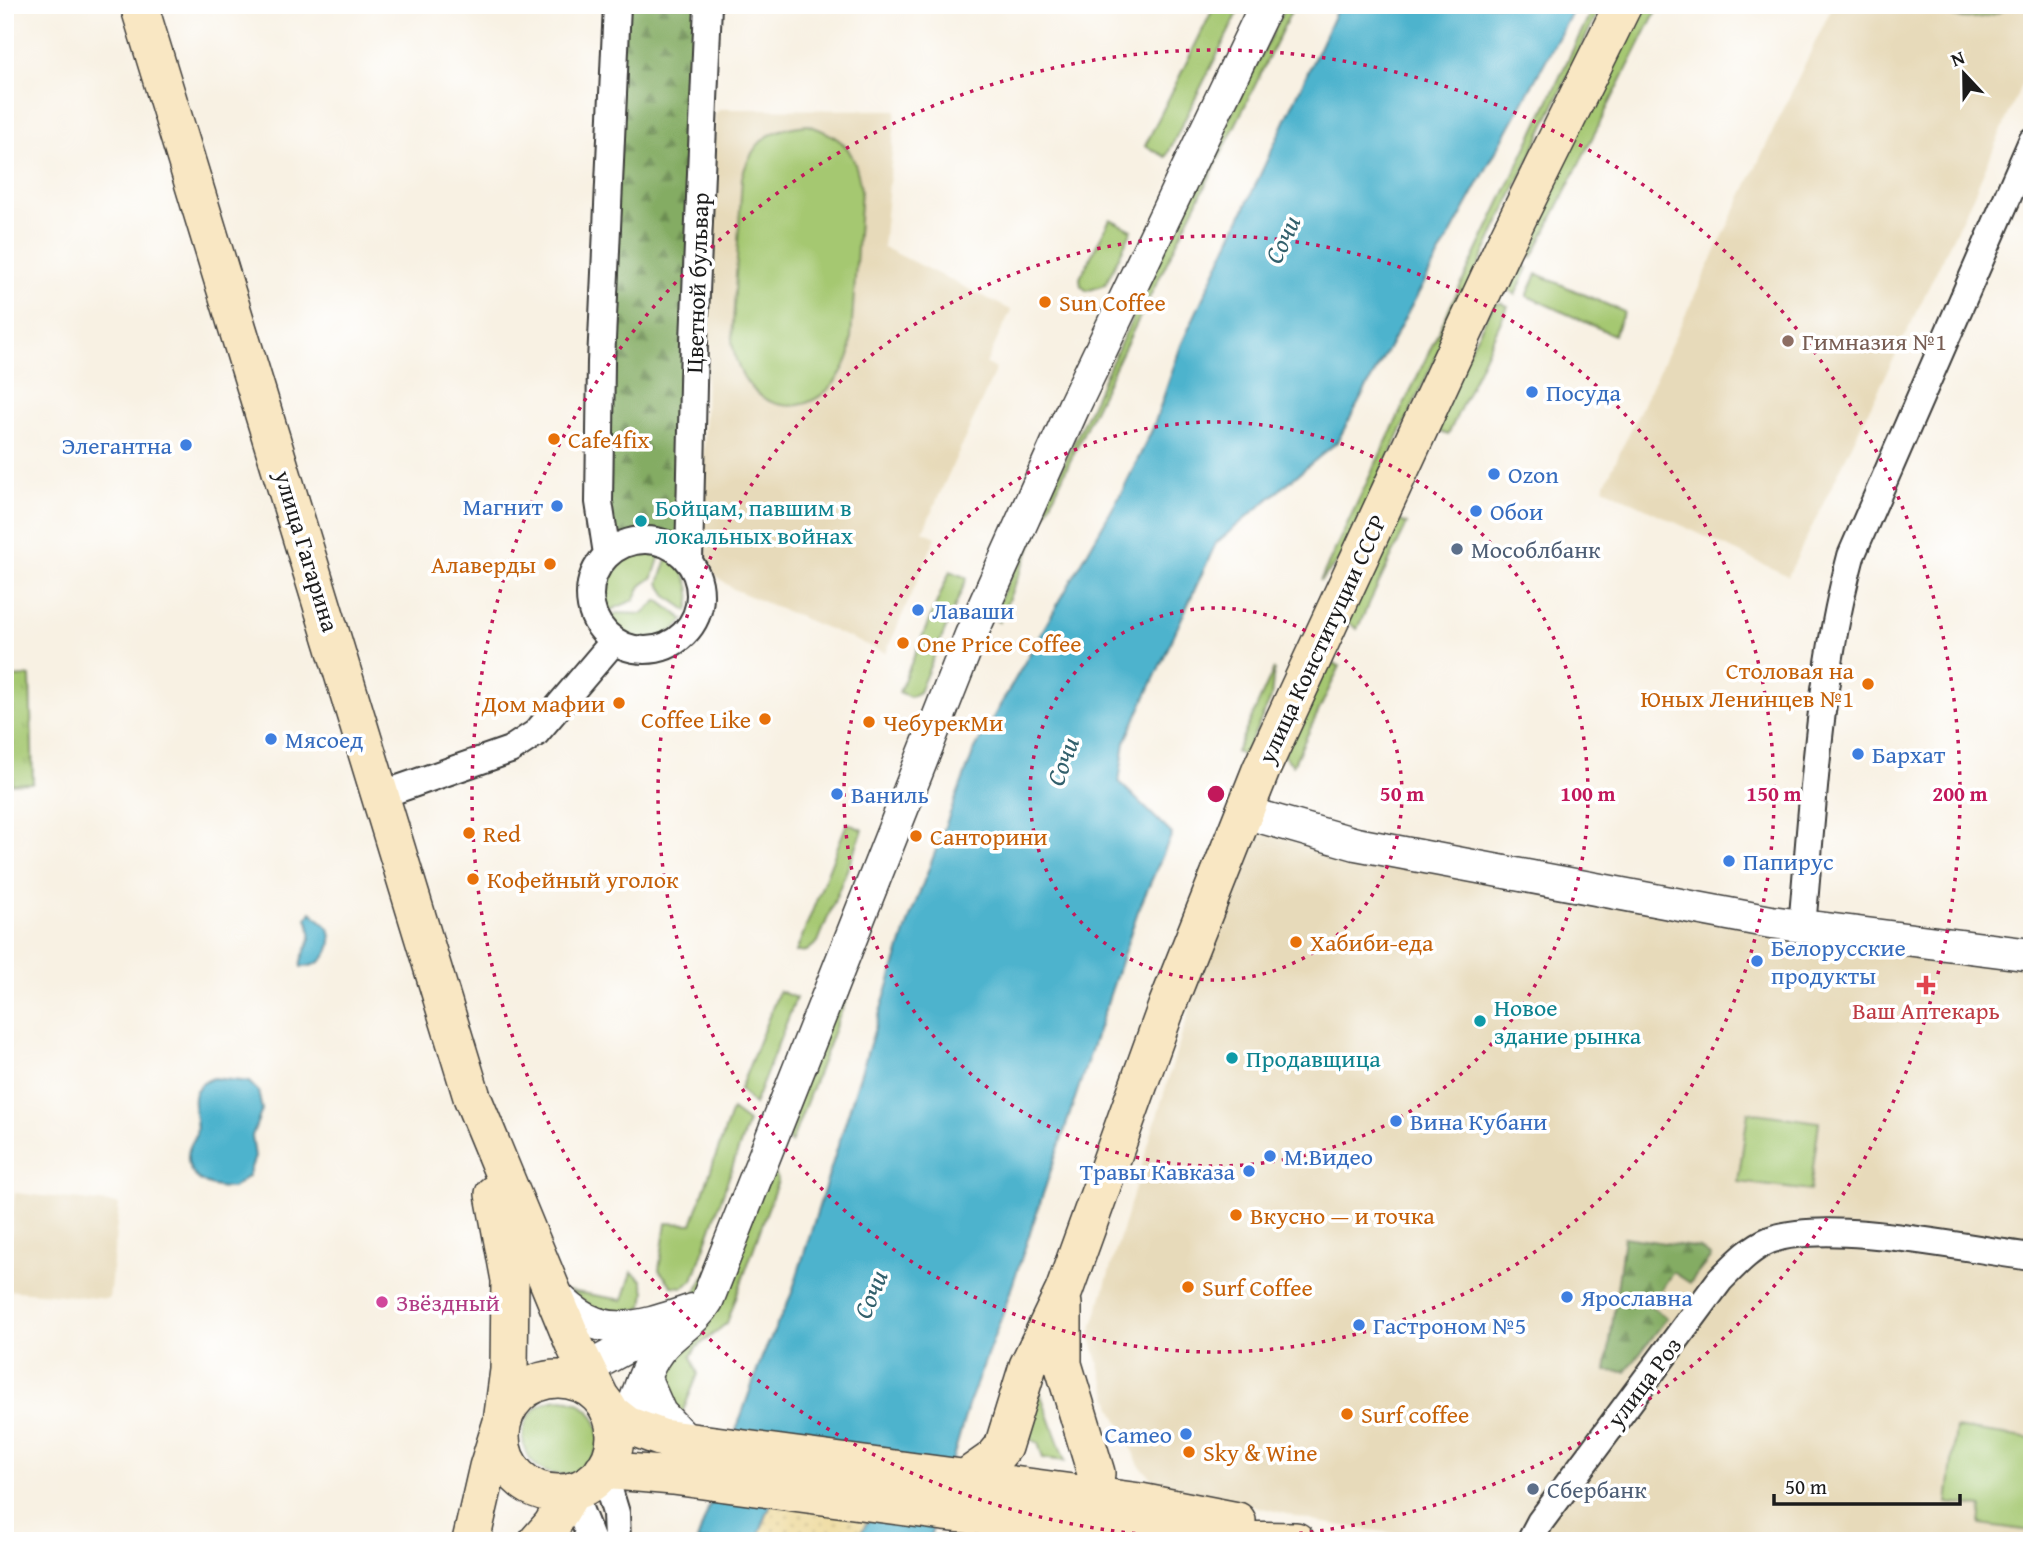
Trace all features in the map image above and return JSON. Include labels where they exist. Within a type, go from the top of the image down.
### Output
[{"type":"main road","name":"улица Гагарина","points":[[139,5],[472,1097]]},
{"type":"main road","name":"улица Конституции СССР","points":[[1063,1292],[1167,1006],[1244,813],[1313,656],[1502,250],[1623,5]]},
{"type":"main road","points":[[472,1097],[554,1293],[601,1415],[673,1476],[951,1526],[1090,1521],[1230,1540],[1290,1540]]},
{"type":"main road","points":[[472,1097],[505,1244],[510,1280],[509,1370],[502,1422],[504,1455],[523,1482],[538,1489],[555,1493],[572,1491],[587,1485],[601,1415]]},
{"type":"main road","points":[[959,1479],[993,1459],[1003,1447],[1028,1366],[1063,1292]]},
{"type":"main road","points":[[1063,1292],[1063,1364],[1094,1465],[1090,1521]]},
{"type":"main road","points":[[471,1541],[488,1467],[502,1422],[508,1408],[527,1388],[539,1381],[601,1415],[662,1438],[688,1439],[959,1479],[1090,1521]]},
{"type":"main road","points":[[538,1541],[552,1525],[572,1491]]},
{"type":"street","points":[[607,554],[599,502],[601,362],[617,5]]},
{"type":"street","name":"Цветной бульвар","points":[[690,561],[694,341],[708,5]]},
{"type":"street","points":[[601,1415],[645,1379],[663,1344],[692,1322],[704,1307],[971,635],[1074,406],[1266,5]]},
{"type":"street","points":[[1801,927],[1820,737],[1840,595],[1851,556],[2032,141]]},
{"type":"street","points":[[634,540],[650,540],[667,544],[690,561],[697,576],[699,609],[681,638],[648,650],[630,648],[614,641],[596,621],[589,596],[597,567],[607,554],[634,540]]},
{"type":"street","points":[[381,795],[510,750],[536,733],[614,641]]},
{"type":"street","points":[[1244,813],[1356,844],[1801,927],[2032,955]]},
{"type":"street","name":"улица Роз","points":[[1530,1541],[1540,1521],[1720,1280],[1738,1261],[1768,1241],[1785,1235],[1808,1232],[1858,1234],[2032,1257]]},
{"type":"street","points":[[554,1293],[578,1316],[597,1325],[624,1329],[643,1327],[704,1307]]},
{"type":"street","points":[[601,1415],[704,1307]]},
{"type":"street","points":[[645,1379],[660,1413],[688,1439]]},
{"type":"street","points":[[601,1415],[616,1513],[617,1541]]},
{"type":"street","points":[[572,1491],[592,1541]]},
{"type":"shaded area","name":"Гимназия №1","points":[[1833,5],[2032,5],[2032,60],[1974,194],[1788,576],[1603,488]]},
{"type":"shaded area","points":[[720,109],[896,110],[883,247],[1011,310],[986,364],[996,369],[923,531],[936,537],[886,653],[733,589],[708,569],[700,554],[715,114]]},
{"type":"shaded area","points":[[1254,825],[2032,963],[2032,1541],[1443,1541],[1318,1522],[1243,1503],[1167,1493],[1139,1465],[1112,1408],[1090,1335],[1242,838]]},
{"type":"shaded area","points":[[15,1193],[119,1204],[109,1299],[5,1290]]},
{"type":"green space","points":[[617,5],[708,5],[678,551],[659,543],[642,541],[633,542],[607,554]]},
{"type":"green space","points":[[1215,5],[1242,5],[1166,157],[1145,146]]},
{"type":"green space","points":[[1287,5],[1294,5],[1105,388],[999,622],[996,620],[995,610],[1198,179]]},
{"type":"green space","points":[[1594,5],[1601,5],[1341,559],[1320,581]]},
{"type":"green space","points":[[1634,5],[1659,5],[1532,258],[1521,245]]},
{"type":"green space","points":[[1927,5],[1966,9],[2014,5],[1982,17],[1959,18]]},
{"type":"green space","points":[[808,125],[831,135],[846,147],[852,155],[859,176],[861,190],[850,353],[838,378],[822,394],[804,404],[785,405],[767,400],[751,387],[739,367],[732,340],[742,177],[746,164],[765,138],[783,129]]},
{"type":"green space","points":[[1110,219],[1132,230],[1105,285],[1087,291],[1081,286],[1080,278]]},
{"type":"green space","points":[[1514,265],[1528,268],[1515,295],[1504,286]]},
{"type":"green space","points":[[1537,274],[1624,312],[1614,335],[1527,296]]},
{"type":"green space","points":[[1494,304],[1508,306],[1448,435],[1428,427]]},
{"type":"green space","points":[[1386,514],[1407,524],[1357,629],[1346,621]]},
{"type":"green space","points":[[637,549],[661,552],[653,577],[641,586],[634,600],[602,614],[598,592],[604,574],[618,559]]},
{"type":"green space","points":[[668,556],[680,567],[687,580],[690,595],[688,611],[668,597],[659,583]]},
{"type":"green space","points":[[950,571],[967,578],[919,692],[910,697],[899,692]]},
{"type":"green space","points":[[658,600],[684,620],[665,636],[645,641],[635,639],[615,630],[606,621],[617,613],[642,614]]},
{"type":"green space","points":[[1325,665],[1340,666],[1293,765],[1283,755]]},
{"type":"green space","points":[[1274,669],[1271,698],[1244,756],[1236,752]]},
{"type":"green space","points":[[30,676],[33,783],[5,784],[5,677]]},
{"type":"green space","points":[[847,823],[863,830],[818,942],[807,951],[796,952]]},
{"type":"green space","points":[[861,927],[872,931],[791,1143],[783,1132]]},
{"type":"green space","points":[[779,991],[796,998],[754,1105],[740,1089]]},
{"type":"green space","points":[[732,1110],[748,1122],[693,1280],[683,1287],[672,1286],[659,1270],[666,1223],[692,1224]]},
{"type":"green space","points":[[1748,1112],[1819,1122],[1810,1191],[1738,1182]]},
{"type":"green space","points":[[770,1165],[778,1180],[727,1323],[696,1348],[691,1356],[698,1374],[683,1411],[673,1419],[653,1364]]},
{"type":"green space","points":[[1624,1237],[1700,1248],[1711,1257],[1690,1283],[1673,1272],[1650,1306],[1667,1318],[1626,1372],[1606,1371]]},
{"type":"green space","points":[[632,1272],[642,1280],[645,1291],[643,1307],[631,1312],[621,1315],[604,1313],[569,1291],[623,1300]]},
{"type":"green space","points":[[1034,1376],[1065,1461],[1043,1458],[1038,1443],[1024,1436]]},
{"type":"green space","points":[[561,1399],[575,1402],[588,1410],[596,1423],[599,1437],[596,1451],[588,1464],[575,1472],[561,1475],[547,1472],[534,1464],[526,1451],[523,1437],[526,1423],[534,1410],[547,1402]]},
{"type":"green space","points":[[1956,1428],[2032,1439],[2032,1531],[1980,1524],[1982,1507],[1947,1503]]},
{"type":"sand","points":[[883,1496],[856,1541],[756,1541],[774,1497]]},
{"type":"water","name":"Сочи","points":[[1339,5],[1576,5],[1337,442],[1216,543],[1125,742],[1119,782],[1172,834],[1138,911],[1002,1316],[968,1406],[929,1541],[856,1541],[883,1496],[774,1497],[756,1541],[697,1541],[762,1357],[791,1295],[909,920],[974,751],[1123,490],[1153,428],[1181,345]]},
{"type":"water","points":[[311,912],[329,928],[331,943],[326,955],[316,964],[301,967],[309,942],[310,927],[307,918]]},
{"type":"water","points":[[213,1078],[249,1082],[258,1091],[262,1110],[252,1136],[255,1157],[248,1176],[233,1188],[215,1187],[200,1180],[190,1168],[188,1159],[197,1127],[194,1096],[203,1083]]},
{"type":"place","name":"Sun Coffee","points":[[1045,302]]},
{"type":"place","name":"Гимназия №1","points":[[1788,341]]},
{"type":"place","name":"Посуда","points":[[1532,392]]},
{"type":"place","name":"Cafe4fix","points":[[554,439]]},
{"type":"place","name":"Элегантна","points":[[186,445]]},
{"type":"place","name":"Ozon","points":[[1494,474]]},
{"type":"place","name":"Магнит","points":[[557,506]]},
{"type":"place","name":"Обои","points":[[1476,511]]},
{"type":"place","name":"Бойцам, павшим в локальных войнах","points":[[641,521]]},
{"type":"place","name":"Мособлбанк","points":[[1457,549]]},
{"type":"place","name":"Алаверды","points":[[550,564]]},
{"type":"place","name":"Лаваши","points":[[918,610]]},
{"type":"place","name":"One Price Coffee","points":[[903,643]]},
{"type":"place","name":"Столовая на Юных Ленинцев №1","points":[[1868,684]]},
{"type":"place","name":"Дом мафии","points":[[619,703]]},
{"type":"place","name":"Coffee Like","points":[[765,719]]},
{"type":"place","name":"ЧебурекМи","points":[[869,722]]},
{"type":"place","name":"Мясоед","points":[[271,739]]},
{"type":"place","name":"Бархат","points":[[1858,754]]},
{"type":"place","name":"Ваниль","points":[[837,794]]},
{"type":"place","name":"Red","points":[[469,833]]},
{"type":"place","name":"Санторини","points":[[916,836]]},
{"type":"place","name":"Папирус","points":[[1729,861]]},
{"type":"place","name":"Кофейный уголок","points":[[473,879]]},
{"type":"place","name":"Хабиби-еда","points":[[1296,942]]},
{"type":"place","name":"Белорусские продукты","points":[[1757,961]]},
{"type":"place","name":"Ваш Аптекарь","points":[[1926,985]]},
{"type":"place","name":"Новое здание рынка","points":[[1480,1021]]},
{"type":"place","name":"Продавщица","points":[[1232,1058]]},
{"type":"place","name":"Вина Кубани","points":[[1396,1121]]},
{"type":"place","name":"М.Видео","points":[[1270,1156]]},
{"type":"place","name":"Травы Кавказа","points":[[1249,1171]]},
{"type":"place","name":"Вкусно — и точка","points":[[1236,1215]]},
{"type":"place","name":"Surf Coffee","points":[[1188,1287]]},
{"type":"place","name":"Ярославна","points":[[1567,1297]]},
{"type":"place","name":"Звёздный","points":[[382,1302]]},
{"type":"place","name":"Гастроном №5","points":[[1359,1325]]},
{"type":"place","name":"Surf coffee","points":[[1347,1414]]},
{"type":"place","name":"Cameo","points":[[1186,1434]]},
{"type":"place","name":"Sky & Wine","points":[[1189,1452]]},
{"type":"place","name":"Сбербанк","points":[[1533,1489]]}]
